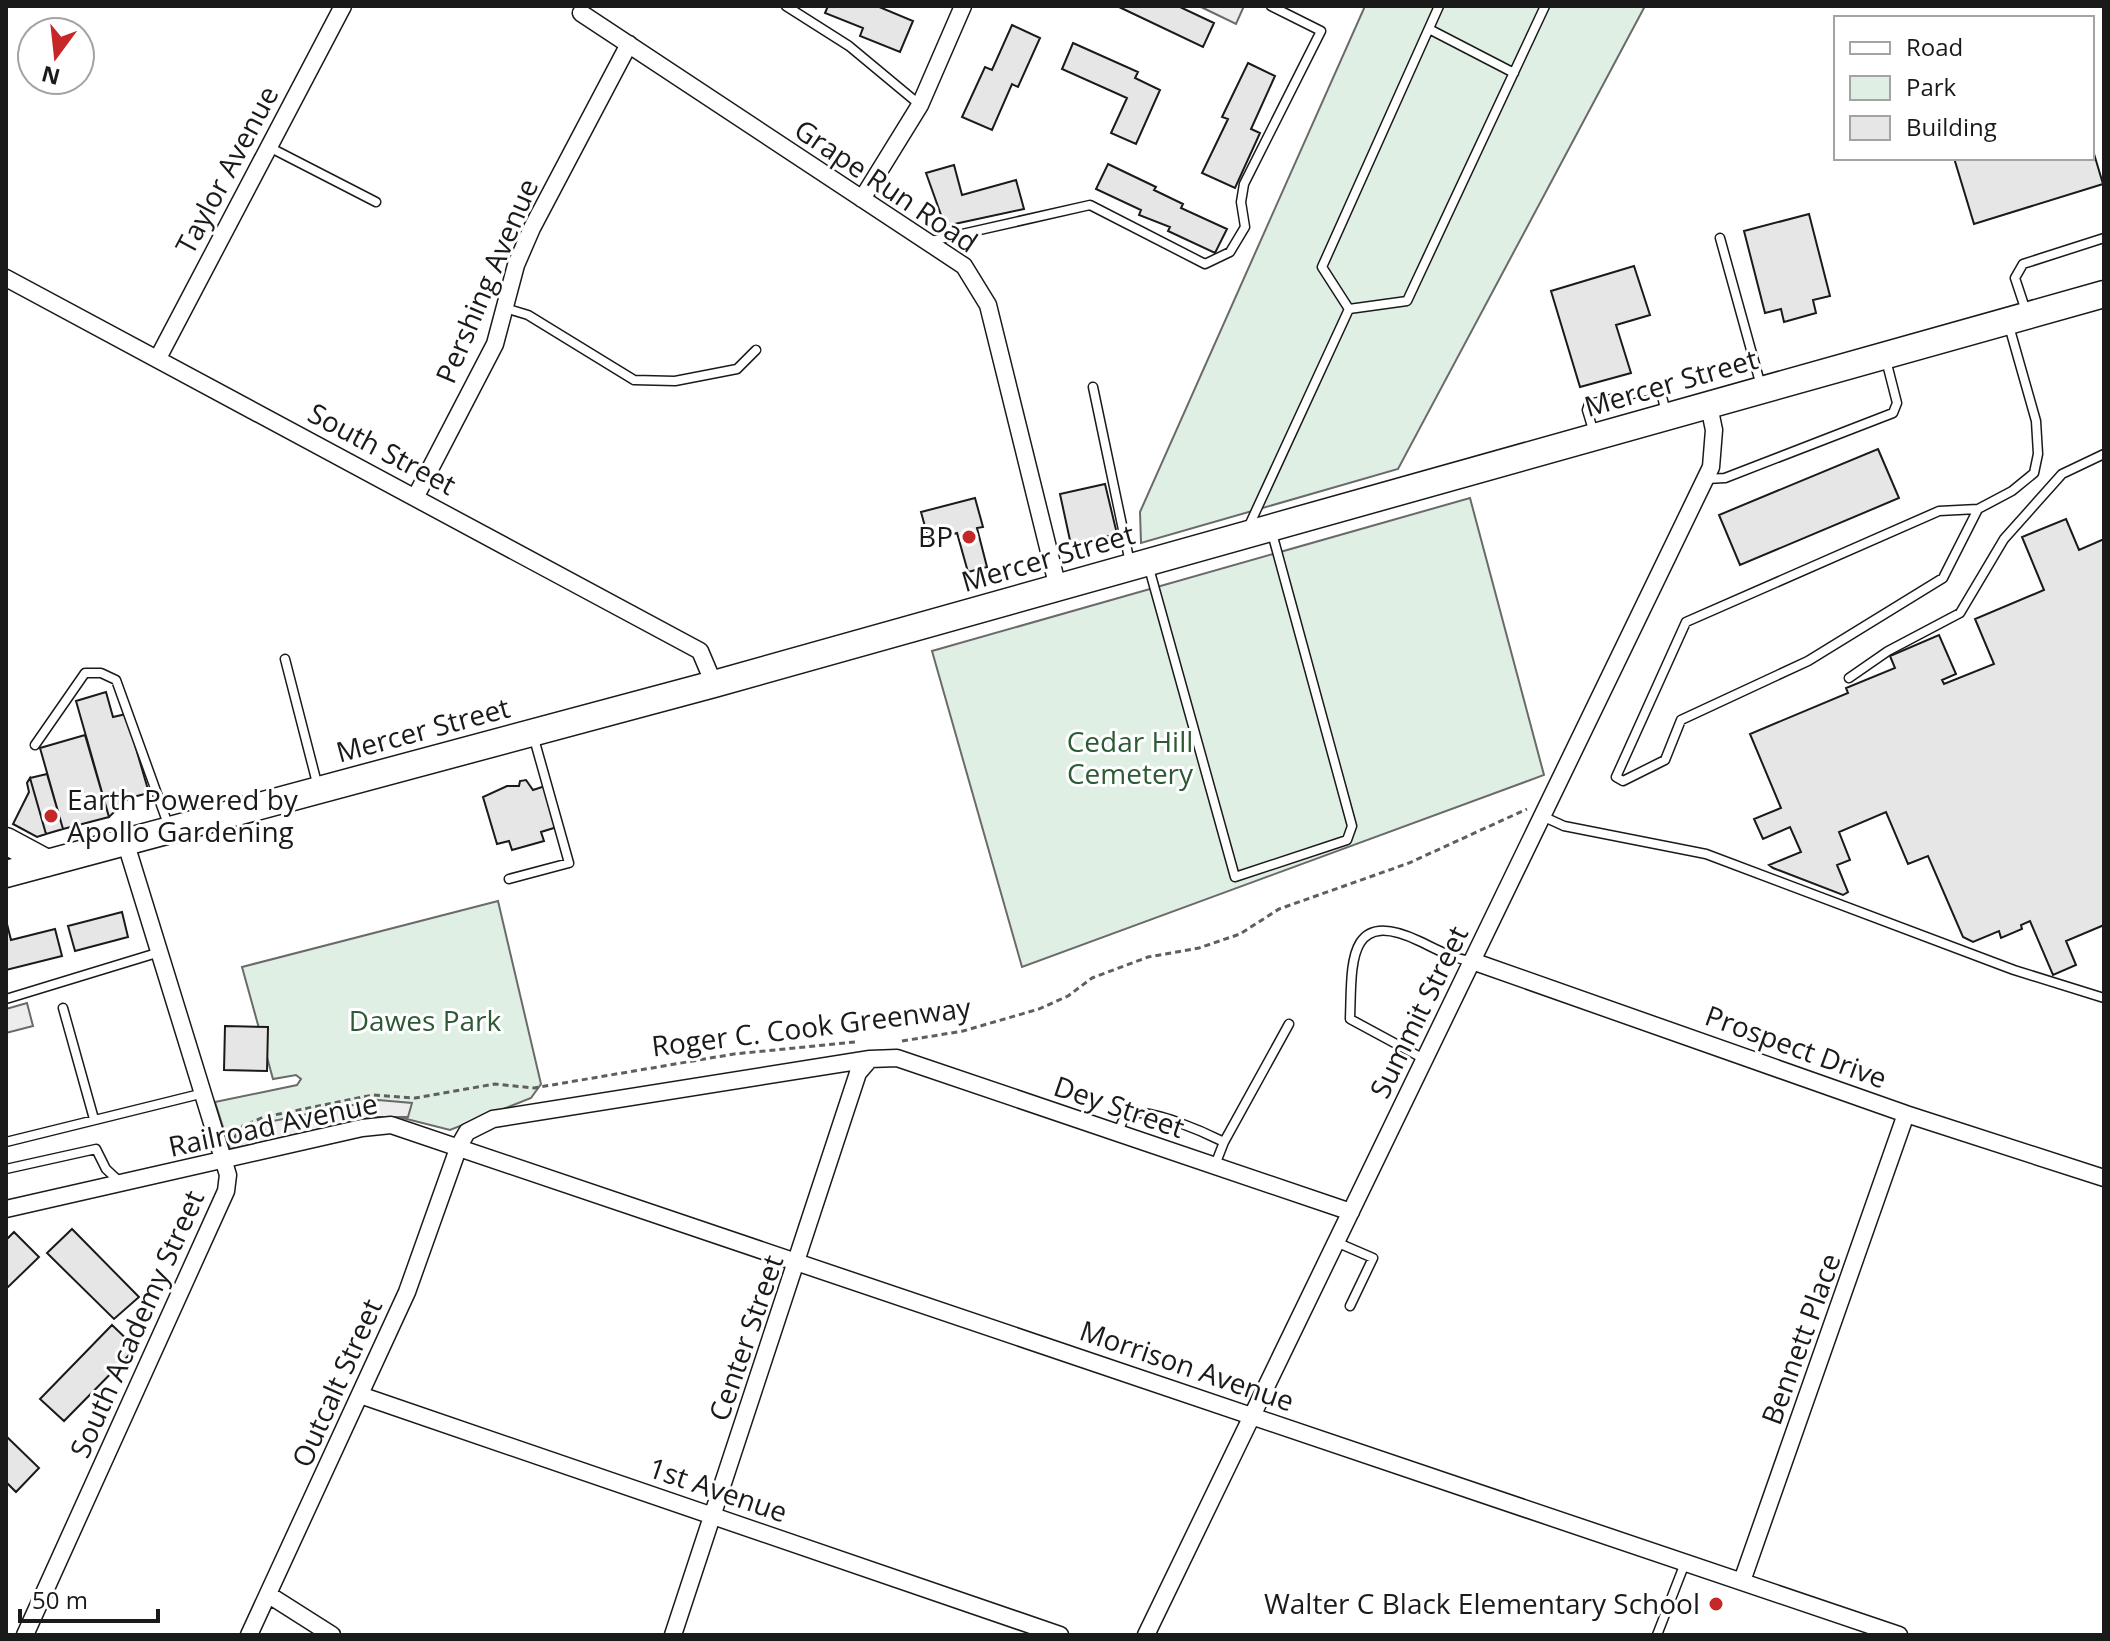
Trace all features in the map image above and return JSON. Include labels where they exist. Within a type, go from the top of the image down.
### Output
[{"type":"main road","name":"Mercer Street","points":[[6,874],[714,684],[2104,294]]},
{"type":"main road","points":[[6,841],[47,863]]},
{"type":"street","name":"Taylor Avenue","points":[[158,358],[343,6]]},
{"type":"street","points":[[862,199],[920,105],[963,6]]},
{"type":"street","name":"Grape Run Road","points":[[581,13],[862,199],[931,241],[964,266],[988,305],[1058,588]]},
{"type":"street","name":"Pershing Avenue","points":[[416,496],[495,344],[516,265],[532,228],[629,44]]},
{"type":"street","name":"South Street","points":[[6,278],[700,651],[714,684]]},
{"type":"street","name":"Summit Street","points":[[1146,1635],[1705,479],[1715,448],[1709,406]]},
{"type":"street","name":"South Academy Street","points":[[25,1635],[226,1191],[226,1160],[126,844]]},
{"type":"street","name":"Prospect Drive","points":[[1472,961],[1906,1114],[2104,1178]]},
{"type":"street","name":"Dey Street","points":[[870,1059],[897,1058],[1351,1212]]},
{"type":"street","points":[[459,1146],[467,1132],[493,1119],[870,1059]]},
{"type":"street","name":"Center Street","points":[[673,1635],[799,1261],[858,1073],[870,1059]]},
{"type":"street","name":"Bennett Place","points":[[1742,1581],[1906,1114]]},
{"type":"street","name":"Railroad Avenue","points":[[6,1209],[373,1125],[391,1125],[459,1146]]},
{"type":"street","name":"Morrison Avenue","points":[[459,1146],[1899,1635]]},
{"type":"street","name":"Outcalt Street","points":[[249,1635],[407,1292],[459,1146]]},
{"type":"street","name":"1st Avenue","points":[[360,1395],[1060,1635]]},
{"type":"street","points":[[269,1595],[332,1635]]},
{"type":"lane","points":[[786,6],[849,46],[920,105]]},
{"type":"lane","points":[[931,241],[1090,205],[1205,264],[1230,252],[1245,227],[1241,202],[1244,184],[1321,31],[1271,6]]},
{"type":"lane","points":[[1349,309],[1322,267],[1439,6]]},
{"type":"lane","points":[[1349,309],[1407,301],[1545,6]]},
{"type":"lane","points":[[1429,29],[1514,73]]},
{"type":"lane","points":[[269,147],[376,202]]},
{"type":"lane","points":[[1720,238],[1762,391]]},
{"type":"lane","points":[[1978,509],[1943,578],[1808,661],[1681,720],[1665,760],[1623,781],[1616,777],[1686,622],[1939,511],[1978,509],[2012,491],[2034,473],[2038,454],[2036,421],[2018,318],[2015,278],[2023,264],[2104,238]]},
{"type":"lane","points":[[505,308],[528,315],[634,380],[675,381],[737,369],[756,350]]},
{"type":"lane","points":[[1245,536],[1349,309]]},
{"type":"lane","points":[[1705,479],[1725,478],[1893,413],[1897,403],[1885,356]]},
{"type":"lane","points":[[1093,387],[1140,565],[1235,877],[1347,840],[1352,826],[1271,529]]},
{"type":"lane","points":[[1849,678],[1888,651],[1960,613],[2004,539],[2062,474],[2104,454]]},
{"type":"lane","points":[[285,659],[319,792]]},
{"type":"lane","points":[[35,745],[85,673],[101,673],[116,680],[170,832]]},
{"type":"lane","points":[[509,879],[569,863],[532,733]]},
{"type":"lane","points":[[1546,809],[1564,826],[1706,854],[2014,970],[2104,998]]},
{"type":"lane","points":[[1425,1060],[1350,1019],[1355,948],[1366,934],[1377,929],[1397,930],[1459,959],[1472,961]]},
{"type":"lane","points":[[6,999],[161,952]]},
{"type":"lane","points":[[63,1008],[94,1119]]},
{"type":"lane","points":[[1214,1166],[1289,1024]]},
{"type":"lane","points":[[6,1142],[204,1093]]},
{"type":"lane","points":[[1118,1134],[1122,1120],[1140,1113],[1196,1129],[1224,1142]]},
{"type":"lane","points":[[6,1169],[96,1149],[106,1169],[122,1184]]},
{"type":"lane","points":[[1336,1242],[1373,1258],[1350,1306]]},
{"type":"lane","points":[[1657,1635],[1685,1562]]},
{"type":"path","points":[[931,6],[938,6]]},
{"type":"path","name":"Roger C. Cook Greenway","points":[[889,1042],[963,1031],[1039,1009],[1068,996],[1092,978],[1148,957],[1199,948],[1240,934],[1279,909],[1409,863],[1516,812],[1546,809]]},
{"type":"path","name":"Roger C. Cook Greenway","points":[[236,1137],[243,1126],[264,1117],[373,1095],[426,1097],[495,1084],[534,1088],[734,1054],[862,1042]]},
{"type":"green space","points":[[1365,6],[1645,6],[1398,469],[1141,543],[1140,512]]},
{"type":"green space","name":"Cedar Hill Cemetery","points":[[1470,498],[1544,775],[1022,967],[932,651]]},
{"type":"green space","name":"Dawes Park","points":[[498,901],[541,1084],[531,1098],[450,1130],[391,1115],[230,1149],[215,1102],[297,1085],[301,1079],[296,1075],[273,1079],[242,967]]},
{"type":"shaded area","points":[[1199,6],[1244,6],[1236,24]]},
{"type":"shaded area","points":[[27,1003],[33,1026],[6,1033],[6,1009]]},
{"type":"shaded area","points":[[378,1100],[412,1103],[408,1117],[373,1117],[267,1141],[263,1123]]},
{"type":"building","points":[[828,6],[877,6],[913,21],[900,52],[860,36],[863,28],[825,13]]},
{"type":"building","points":[[1117,6],[1178,6],[1214,23],[1203,47]]},
{"type":"building","points":[[1012,25],[1040,38],[1018,87],[1012,84],[992,130],[962,117],[985,67],[992,70]]},
{"type":"building","points":[[1073,43],[1138,72],[1135,78],[1160,90],[1136,144],[1111,133],[1127,98],[1062,69]]},
{"type":"building","points":[[1248,63],[1275,76],[1251,129],[1260,133],[1235,188],[1202,173],[1228,119],[1222,117]]},
{"type":"building","points":[[2094,154],[2103,184],[1974,224],[1955,160],[2094,160]]},
{"type":"building","points":[[1108,164],[1156,187],[1154,190],[1183,204],[1181,208],[1227,229],[1215,253],[1168,231],[1170,227],[1139,215],[1141,210],[1096,189]]},
{"type":"building","points":[[954,165],[962,195],[1016,180],[1024,209],[945,226],[926,173]]},
{"type":"building","points":[[1809,214],[1830,296],[1813,300],[1816,313],[1784,322],[1781,309],[1765,313],[1744,231]]},
{"type":"building","points":[[1634,266],[1650,315],[1616,325],[1631,373],[1580,387],[1551,291]]},
{"type":"building","points":[[1878,449],[1899,498],[1740,565],[1719,515]]},
{"type":"building","points":[[1105,484],[1117,534],[1071,545],[1060,494]]},
{"type":"building","name":"BP","points":[[975,498],[983,527],[977,528],[987,567],[968,572],[957,533],[929,541],[921,512]]},
{"type":"building","points":[[2066,519],[2079,550],[2104,539],[2104,925],[2066,941],[2076,965],[2053,975],[2030,921],[2021,925],[2022,929],[2001,938],[1999,931],[1973,942],[1963,937],[1928,856],[1908,864],[1886,812],[1839,832],[1850,860],[1837,865],[1848,892],[1843,895],[1769,865],[1801,852],[1790,827],[1763,839],[1754,819],[1781,808],[1750,734],[1848,693],[1846,688],[1895,668],[1890,656],[1939,635],[1956,674],[1942,680],[1944,684],[1994,664],[1975,619],[2044,590],[2022,537]]},
{"type":"building","points":[[106,692],[113,717],[126,714],[149,793],[129,798],[109,817],[76,701]]},
{"type":"building","points":[[85,735],[109,817],[63,829],[40,748]]},
{"type":"building","points":[[47,774],[63,829],[46,834],[30,778]]},
{"type":"building","points":[[30,778],[46,834],[37,837],[13,824],[29,792],[27,783]]},
{"type":"building","points":[[526,780],[533,790],[545,786],[557,827],[541,832],[544,841],[512,850],[509,841],[497,844],[483,797],[507,786],[519,786],[520,781]]},
{"type":"building","points":[[122,912],[128,937],[75,951],[68,926]]},
{"type":"building","points":[[6,920],[11,940],[55,929],[62,956],[6,970]]},
{"type":"building","points":[[225,1026],[268,1027],[267,1071],[224,1070]]},
{"type":"building","points":[[72,1229],[139,1297],[114,1319],[47,1253]]},
{"type":"building","points":[[14,1232],[39,1257],[6,1289],[6,1240]]},
{"type":"building","points":[[112,1325],[136,1348],[64,1421],[40,1399]]},
{"type":"building","points":[[6,1436],[39,1468],[16,1492],[6,1482]]},
{"type":"place","name":"BP","points":[[969,537]]},
{"type":"place","name":"Earth Powered by Apollo Gardening","points":[[51,816]]},
{"type":"place","name":"Walter C Black Elementary School","points":[[1716,1604]]}]
